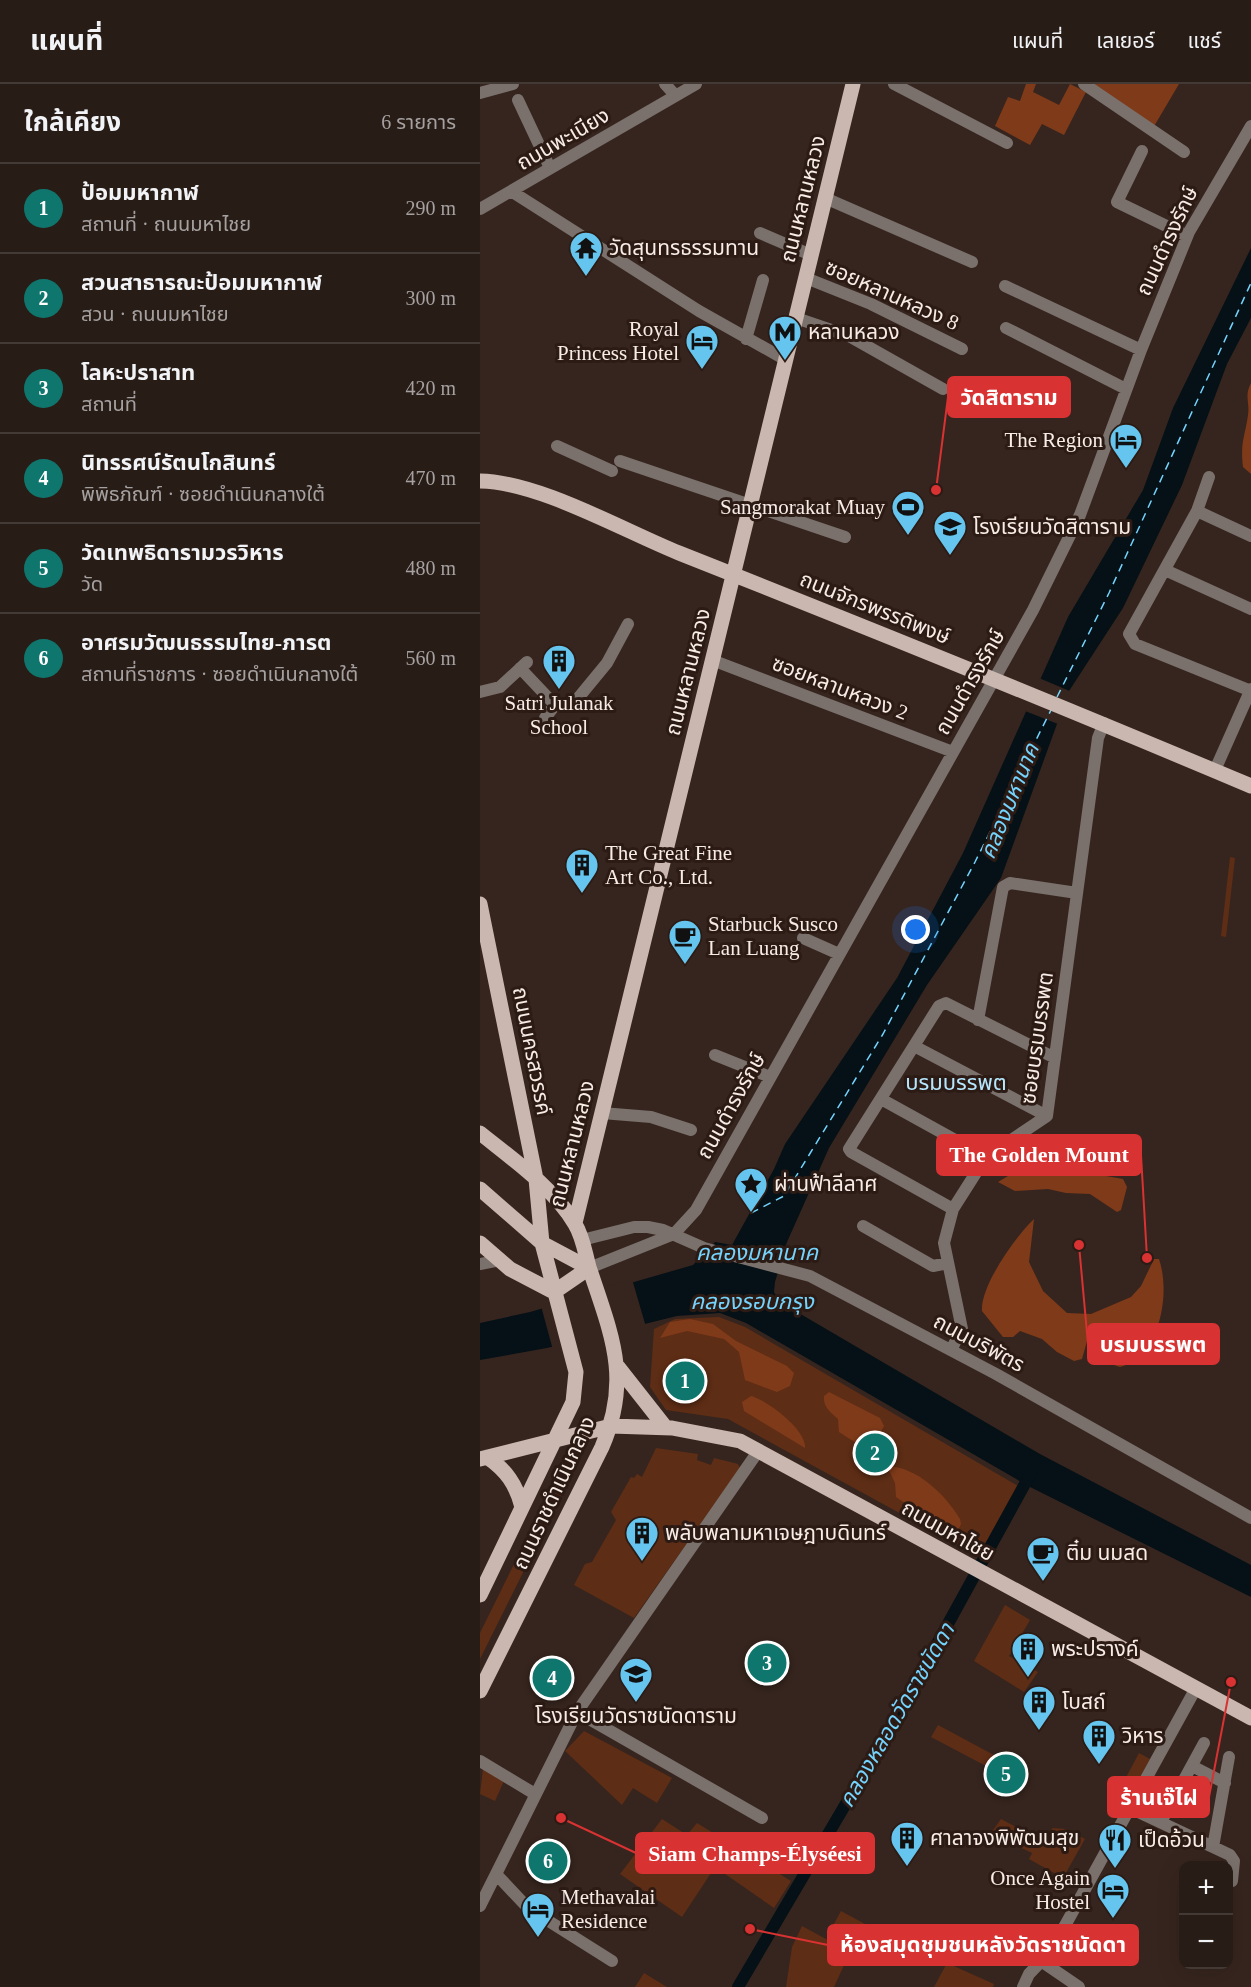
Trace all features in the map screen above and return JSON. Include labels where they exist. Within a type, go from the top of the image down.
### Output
[{"type":"main road","name":"ถนนหลานหลวง","points":[[590,1268],[582,1240],[574,1223],[853,84]]},
{"type":"main road","name":"ถนนจักรพรรดิพงษ์","points":[[480,481],[525,488],[733,575],[1076,711],[1251,786]]},
{"type":"main road","name":"ถนนนครสวรรค์","points":[[480,904],[536,1179],[542,1243]]},
{"type":"main road","points":[[500,1149],[509,1147],[527,1130]]},
{"type":"main road","points":[[480,1132],[536,1179],[574,1223]]},
{"type":"main road","points":[[480,1189],[542,1243],[590,1268],[554,1295],[510,1269],[480,1243]]},
{"type":"main road","name":"ถนนราชดำเนินกลาง","points":[[480,1595],[555,1440],[576,1391],[571,1350],[554,1295],[542,1243]]},
{"type":"main road","name":"ถนนราชดำเนินกลาง","points":[[480,1691],[611,1426],[618,1396],[617,1365],[613,1340],[590,1268]]},
{"type":"main road","points":[[617,1365],[666,1428]]},
{"type":"main road","name":"ถนนมหาไชย","points":[[484,1458],[611,1426],[666,1428],[740,1441],[1251,1718]]},
{"type":"main road","points":[[484,1458],[510,1477],[518,1492],[522,1507]]},
{"type":"street","points":[[480,93],[513,84]]},
{"type":"street","points":[[665,84],[675,95]]},
{"type":"street","name":"ถนนพะเนียง","points":[[480,209],[696,84]]},
{"type":"street","points":[[894,84],[1007,143]]},
{"type":"street","points":[[1089,85],[1184,152]]},
{"type":"street","points":[[518,100],[550,168]]},
{"type":"street","name":"ถนนดำรงรักษ์","points":[[590,1268],[674,1234],[696,1210],[1033,610],[1080,515],[1126,389],[1187,236],[1251,126]]},
{"type":"street","points":[[1142,151],[1117,201],[1187,236]]},
{"type":"street","points":[[511,191],[746,339],[786,360]]},
{"type":"street","points":[[825,198],[972,262]]},
{"type":"street","points":[[760,233],[811,255]]},
{"type":"street","name":"ซอยหลานหลวง 8","points":[[806,278],[871,304],[962,349]]},
{"type":"street","points":[[746,339],[763,280]]},
{"type":"street","points":[[1005,286],[1141,350]]},
{"type":"street","points":[[796,318],[849,336],[943,389]]},
{"type":"street","points":[[1006,328],[1126,389]]},
{"type":"street","points":[[557,446],[845,537]]},
{"type":"street","points":[[1209,477],[1197,511],[1166,570],[1130,630],[1130,638],[1135,644],[1251,690],[1215,770]]},
{"type":"street","points":[[1197,511],[1251,536]]},
{"type":"street","points":[[1166,570],[1251,609]]},
{"type":"street","points":[[579,697],[607,663],[628,624]]},
{"type":"street","name":"ซอยหลานหลวง 2","points":[[712,660],[953,752]]},
{"type":"street","points":[[480,692],[500,687],[523,665],[555,705],[545,718]]},
{"type":"street","name":"ซอยบรมบรรพต","points":[[951,1350],[962,1329],[944,1243],[953,1209],[986,1156],[1047,1116],[1098,738],[1104,723]]},
{"type":"street","points":[[978,1020],[1003,887],[1010,883],[1077,892]]},
{"type":"street","points":[[802,938],[839,954]]},
{"type":"street","points":[[953,1209],[850,1150],[914,1047],[943,1004],[946,1003],[1054,1058]]},
{"type":"street","points":[[914,1047],[1047,1116]]},
{"type":"street","points":[[715,1055],[770,1077]]},
{"type":"street","points":[[881,1099],[986,1156]]},
{"type":"street","points":[[602,1113],[651,1117],[691,1130]]},
{"type":"street","points":[[863,1226],[933,1266],[948,1263]]},
{"type":"street","points":[[582,1240],[634,1227],[663,1230],[674,1234]]},
{"type":"street","name":"ถนนบริพัตร","points":[[674,1234],[704,1248],[822,1281],[951,1350],[1251,1518]]},
{"type":"street","points":[[480,1264],[500,1260]]},
{"type":"street","points":[[480,1906],[577,1712],[759,1450]]},
{"type":"street","points":[[1023,1987],[1029,1974],[1051,1951],[1196,1688]]},
{"type":"street","points":[[577,1712],[762,1818]]},
{"type":"street","points":[[1161,1822],[1204,1743]]},
{"type":"street","points":[[1214,1847],[1229,1757]]},
{"type":"street","points":[[480,1761],[535,1794]]},
{"type":"street","points":[[1192,1766],[1225,1783]]},
{"type":"street","points":[[1130,1808],[1214,1847],[1233,1857],[1233,1861]]},
{"type":"street","points":[[496,1874],[528,1908],[612,1961]]},
{"type":"street","points":[[1041,1960],[1079,1987]]},
{"type":"shaded area","points":[[1026,84],[1036,84],[1033,92],[1059,105],[1070,84],[1086,92],[1064,135],[1042,124],[1030,145],[995,126],[1008,97],[1020,101]]},
{"type":"shaded area","points":[[1093,84],[1179,84],[1153,128]]},
{"type":"shaded area","points":[[1251,383],[1251,474],[1243,467],[1242,451]]},
{"type":"shaded area","points":[[1230,857],[1235,858],[1226,937],[1221,936]]},
{"type":"shaded area","points":[[1051,1160],[1070,1161],[1084,1172],[1123,1179],[1127,1187],[1121,1210],[1117,1212],[1090,1194],[1066,1193],[1048,1189],[1015,1191],[998,1182],[1018,1170]]},
{"type":"shaded area","points":[[1034,1219],[1029,1262],[1043,1291],[1067,1313],[1091,1314],[1131,1297],[1141,1286],[1154,1259],[1159,1259],[1164,1289],[1159,1322],[1145,1350],[1134,1361],[1120,1367],[1111,1364],[1113,1360],[1135,1352],[1141,1343],[1141,1333],[1109,1324],[1091,1327],[1082,1359],[1074,1361],[1057,1352],[1042,1339],[1020,1331],[1013,1337],[1003,1337],[982,1311],[983,1301],[993,1275],[1009,1249]]},
{"type":"shaded area","points":[[719,1317],[745,1327],[1018,1486],[978,1556],[728,1419],[666,1410],[650,1387],[654,1329],[675,1319]]},
{"type":"shaded area","points":[[690,1319],[713,1324],[736,1341],[787,1366],[794,1373],[790,1386],[777,1392],[745,1380],[739,1352],[724,1339],[687,1331],[660,1338],[670,1322]]},
{"type":"shaded area","points":[[829,1392],[880,1418],[884,1426],[873,1446],[859,1445],[839,1432],[838,1419],[825,1403],[824,1396]]},
{"type":"shaded area","points":[[751,1396],[776,1409],[785,1417],[800,1433],[805,1448],[744,1411],[742,1402]]},
{"type":"shaded area","points":[[656,1448],[698,1454],[697,1460],[711,1465],[714,1458],[738,1464],[740,1468],[634,1618],[574,1585],[585,1564],[592,1562],[616,1520],[611,1512],[631,1477],[634,1478],[637,1474],[642,1477]]},
{"type":"shaded area","points":[[564,1463],[575,1468],[480,1659],[480,1633]]},
{"type":"shaded area","points":[[887,1466],[909,1471],[938,1492],[960,1519],[961,1524],[957,1533],[948,1533],[896,1497],[895,1483]]},
{"type":"shaded area","points":[[1005,1605],[1030,1620],[1009,1656],[1038,1672],[1024,1692],[974,1661]]},
{"type":"shaded area","points":[[938,1725],[1029,1774],[1022,1785],[931,1737]]},
{"type":"shaded area","points":[[584,1731],[672,1778],[657,1803],[633,1788],[622,1805],[565,1751]]},
{"type":"shaded area","points":[[1139,1753],[1150,1759],[1134,1788],[1123,1783]]},
{"type":"shaded area","points":[[483,1769],[504,1781],[495,1801],[480,1794]]},
{"type":"shaded area","points":[[662,1819],[687,1835],[697,1823],[791,1881],[774,1908],[715,1867],[682,1917],[620,1874]]},
{"type":"shaded area","points":[[1001,1819],[1042,1841],[1053,1828],[1066,1829],[1085,1839],[1063,1878],[1029,1859],[1032,1853],[991,1833]]},
{"type":"shaded area","points":[[841,1911],[865,1924],[852,1946],[829,1933]]},
{"type":"shaded area","points":[[802,1926],[850,1952],[834,1987],[786,1987],[792,1947]]},
{"type":"shaded area","points":[[947,1963],[994,1984],[993,1987],[934,1987]]},
{"type":"shaded area","points":[[644,1973],[667,1987],[635,1987]]},
{"type":"water","points":[[1251,248],[1251,318],[1227,364],[1182,485],[1123,608],[1069,691],[1001,878],[927,985],[829,1148],[787,1242],[774,1292],[780,1302],[1040,1454],[1251,1565],[1251,1597],[1030,1487],[746,1323],[720,1313],[677,1316],[547,1348],[480,1360],[480,1323],[530,1312],[693,1265],[715,1242],[732,1245],[774,1169],[785,1144],[897,978],[963,853],[1068,617],[1143,490],[1173,408]]},
{"type":"pier","points":[[1039,678],[1072,692],[1058,724],[1025,711]]},
{"type":"pier","points":[[632,1279],[646,1327],[553,1350],[541,1306]]},
{"type":"waterway","name":"คลองหลอดวัดราชนัดดา","points":[[738,1987],[894,1722],[1032,1471]]},
{"type":"ferry route","points":[[1057,697],[1109,593],[1251,283]]},
{"type":"ferry route","points":[[751,1213],[784,1196],[883,1034],[975,862],[1051,710]]},
{"type":"place","name":"วัดสุนทรธรรมทาน","points":[[586,277]]},
{"type":"place","name":"หลานหลวง","points":[[785,361]]},
{"type":"place","name":"Royal Princess Hotel","points":[[702,370]]},
{"type":"place","name":"The Region","points":[[1126,469]]},
{"type":"place","name":"วัดสิตาราม","points":[[936,490]]},
{"type":"place","name":"Sangmorakat Muay","points":[[908,536]]},
{"type":"place","name":"โรงเรียนวัดสิตาราม","points":[[950,556]]},
{"type":"place","name":"Satri Julanak School","points":[[559,690]]},
{"type":"place","name":"The Great Fine Art Co., Ltd.","points":[[582,894]]},
{"type":"place","name":"Starbuck Susco Lan Luang","points":[[685,965]]},
{"type":"place","name":"ผ่านฟ้าลีลาศ","points":[[751,1213]]},
{"type":"place","name":"บรมบรรพต","points":[[1079,1245]]},
{"type":"place","name":"The Golden Mount","points":[[1147,1258]]},
{"type":"place","name":"ป้อมมหากาฬ","points":[[685,1381]]},
{"type":"place","name":"สวนสาธารณะป้อมมหากาฬ","points":[[875,1453]]},
{"type":"place","name":"พลับพลามหาเจษฎาบดินทร์","points":[[642,1562]]},
{"type":"place","name":"ติ๋ม นมสด","points":[[1043,1582]]},
{"type":"place","name":"โลหะปราสาท","points":[[767,1663]]},
{"type":"place","name":"นิทรรศน์รัตนโกสินทร์","points":[[552,1678]]},
{"type":"place","name":"พระปรางค์","points":[[1028,1678]]},
{"type":"place","name":"ร้านเจ๊ไฝ","points":[[1231,1682]]},
{"type":"place","name":"โรงเรียนวัดราชนัดดาราม","points":[[636,1703]]},
{"type":"place","name":"โบสถ์","points":[[1039,1731]]},
{"type":"place","name":"วิหาร","points":[[1099,1765]]},
{"type":"place","name":"วัดเทพธิดารามวรวิหาร","points":[[1006,1774]]},
{"type":"place","name":"Siam Champs-Élyséesi","points":[[561,1818]]},
{"type":"place","name":"อาศรมวัฒนธรรมไทย-ภารต","points":[[548,1861]]},
{"type":"place","name":"ศาลาจงพิพัฒนสุข","points":[[907,1867]]},
{"type":"place","name":"เป็ดอ้วน","points":[[1115,1869]]},
{"type":"place","name":"Once Again Hostel","points":[[1113,1919]]},
{"type":"place","name":"ห้องสมุดชุมชนหลังวัดราชนัดดา","points":[[750,1929]]},
{"type":"place","name":"Methavalai Residence","points":[[538,1938]]},
{"type":"district","name":"บรมบรรพต","points":[[956,1082]]},
{"type":"water label","name":"คลองมหานาค","points":[[1009,801]]},
{"type":"water label","name":"คลองมหานาค","points":[[757,1252]]},
{"type":"water label","name":"คลองรอบกรุง","points":[[752,1301]]}]
